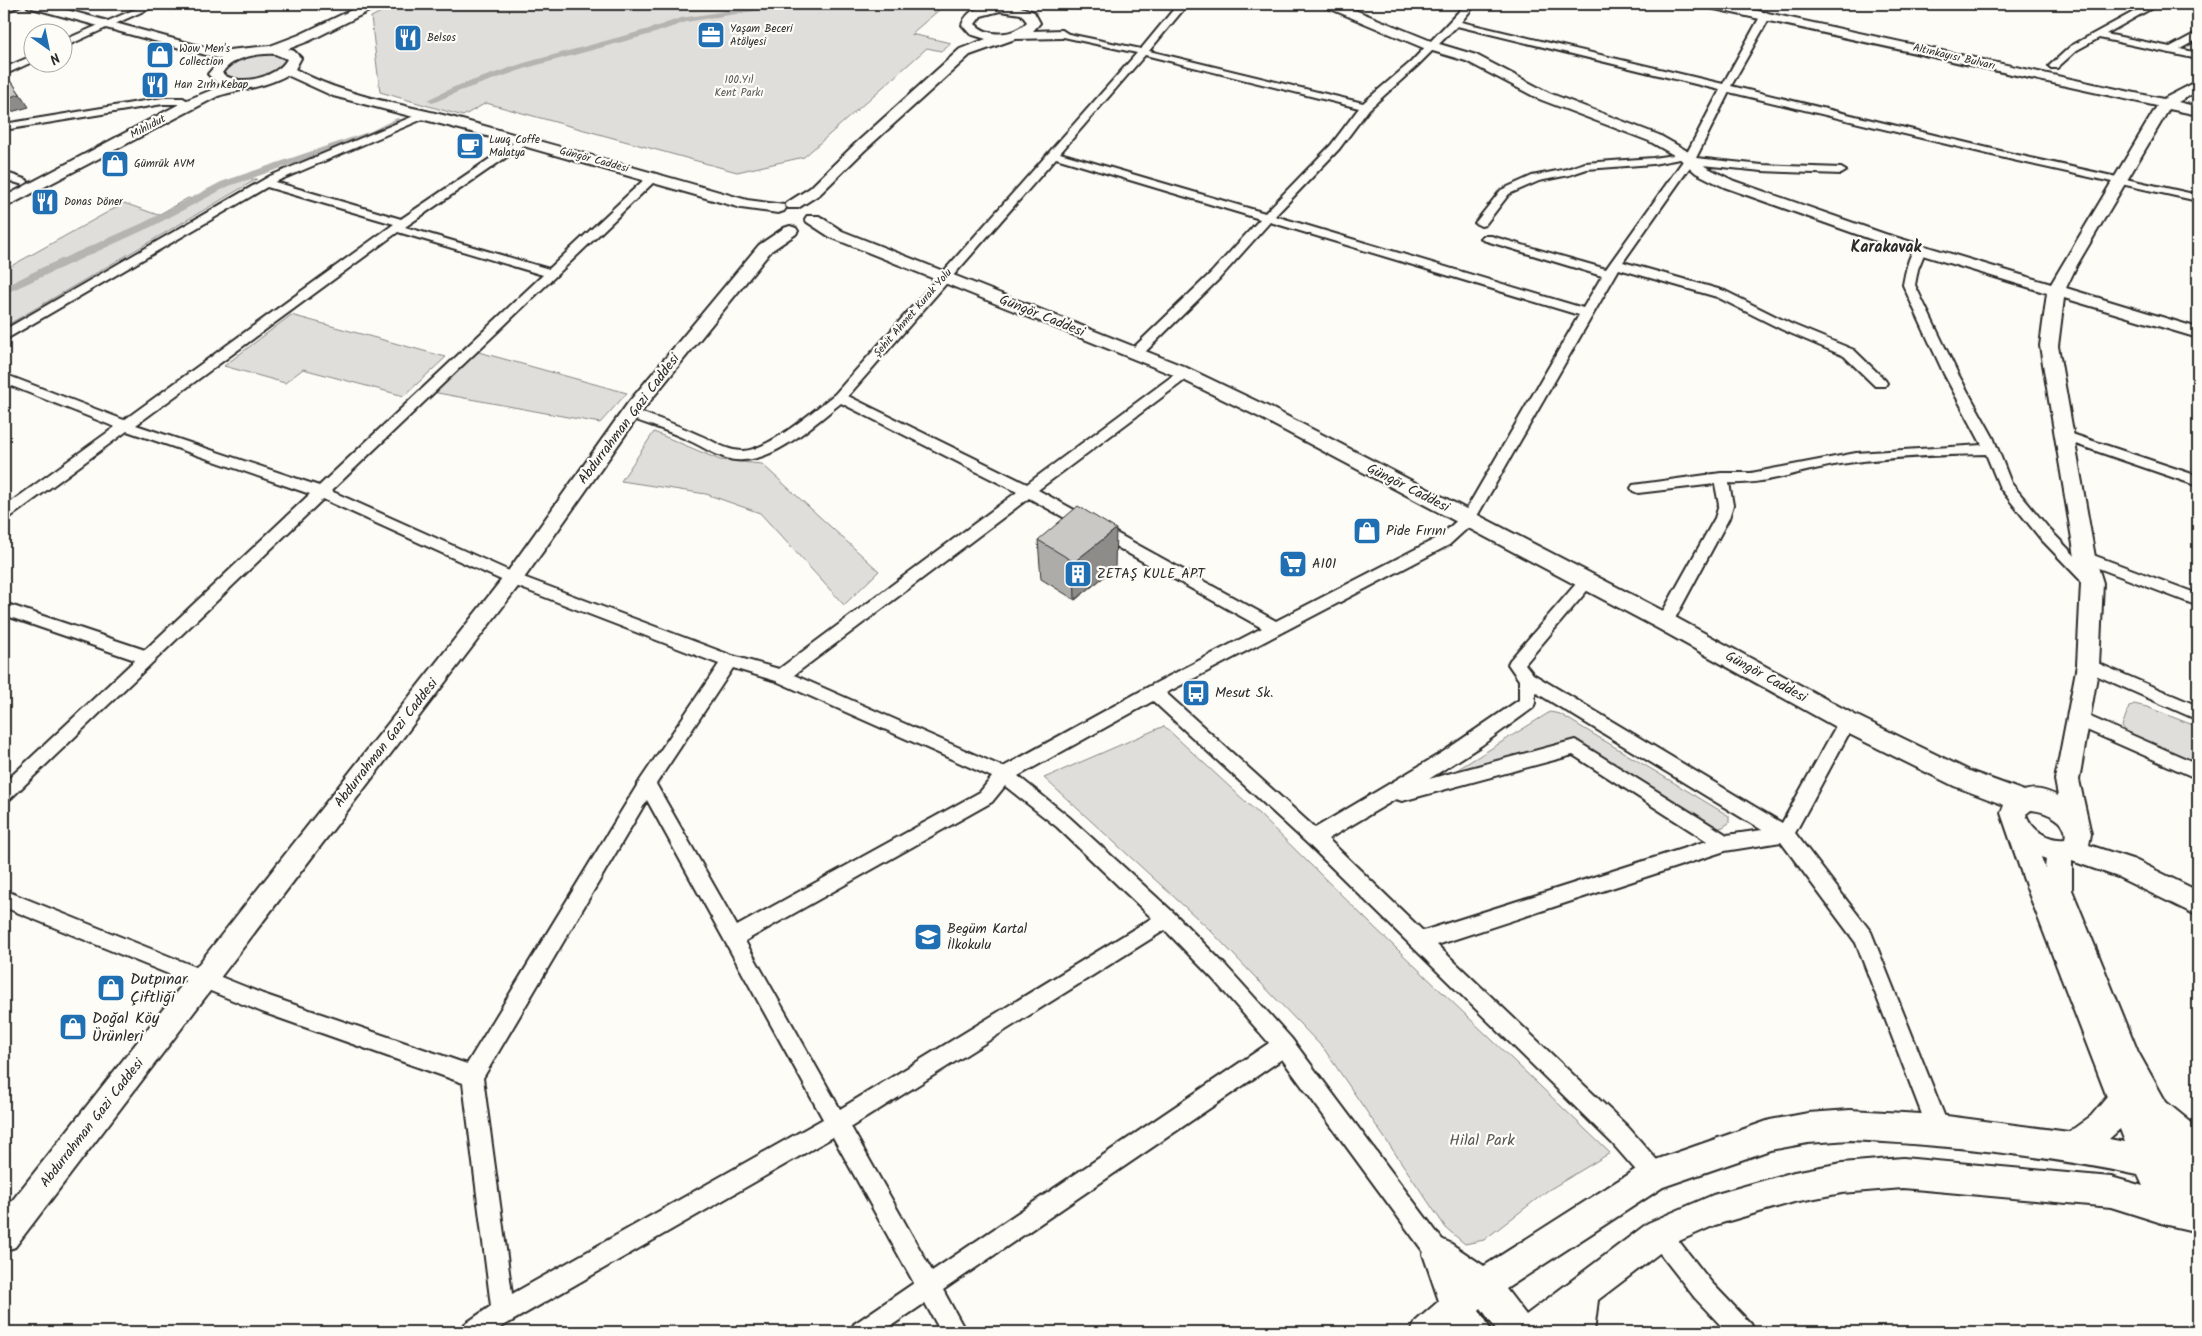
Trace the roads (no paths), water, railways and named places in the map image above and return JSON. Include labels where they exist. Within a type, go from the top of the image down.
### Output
[{"type":"main road","points":[[32,4],[130,31],[217,65],[220,81],[325,88]]},
{"type":"main road","points":[[272,50],[304,38],[373,4]]},
{"type":"main road","points":[[291,64],[315,42],[384,4]]},
{"type":"main road","points":[[766,229],[772,211],[815,191],[860,147],[966,52],[972,41],[971,29],[968,24],[972,16],[1008,4]]},
{"type":"main road","points":[[1330,4],[1431,46],[1472,58],[1544,96],[1654,138],[1686,157],[1701,170],[1729,184],[1879,237],[2198,332]]},
{"type":"main road","name":"Altınkayısı Bulvarı","points":[[1710,4],[1945,55],[2166,97],[2198,111]]},
{"type":"main road","name":"Altınkayısı Bulvarı","points":[[1758,4],[2123,81]]},
{"type":"main road","points":[[989,9],[1011,8],[1030,12],[1062,34]]},
{"type":"main road","points":[[966,52],[1031,28],[1034,23],[1030,12]]},
{"type":"main road","points":[[1794,21],[1895,41],[1901,39],[1897,36],[1859,26]]},
{"type":"main road","points":[[971,29],[986,35],[1062,34]]},
{"type":"main road","points":[[1945,55],[1920,45],[1926,42],[2004,60],[2054,66]]},
{"type":"main road","points":[[272,50],[291,54],[291,64],[302,79],[325,88]]},
{"type":"main road","name":"Mıhlıdut","points":[[4,193],[182,101],[206,85],[217,65],[246,53],[272,50]]},
{"type":"main road","name":"Mıhlıdut","points":[[4,203],[192,103],[213,93],[273,77],[291,64]]},
{"type":"main road","points":[[2184,94],[2198,85]]},
{"type":"main road","name":"Güngör Caddesi","points":[[325,88],[653,177],[746,205],[800,206],[836,234]]},
{"type":"main road","points":[[2187,1215],[2192,1163],[2154,1109],[2127,1060],[2059,890],[2058,871],[2072,839],[2068,780],[2088,666],[2092,583],[2085,557],[2062,435],[2049,346],[2056,290],[2069,264],[2166,97],[2184,94],[2198,97]]},
{"type":"main road","points":[[812,215],[815,191]]},
{"type":"main road","name":"Güngör Caddesi","points":[[746,205],[766,229]]},
{"type":"main road","name":"Abdurrahman Gazi Caddesi","points":[[4,1236],[513,579],[630,413],[766,229],[793,230],[810,223],[812,215]]},
{"type":"main road","name":"Güngör Caddesi","points":[[793,230],[836,234],[1184,374],[1266,414],[1665,622],[1847,722],[1962,779],[2022,813],[2040,845],[2072,839],[2198,904]]},
{"type":"main road","points":[[2068,780],[2022,813],[2039,886],[2122,1099],[2149,1161],[2187,1215]]},
{"type":"main road","name":"Güngör Caddesi","points":[[2022,813],[2041,800],[2057,807],[2070,817],[2072,839]]},
{"type":"main road","points":[[2074,1147],[2099,1129],[2115,1113],[2122,1099]]},
{"type":"main road","points":[[1427,1332],[1466,1320],[1484,1285],[1655,1175],[1770,1135],[1808,1128],[1850,1125],[1939,1130],[2074,1147],[2149,1161],[2192,1163]]},
{"type":"main road","points":[[1530,1332],[1659,1234],[1713,1210],[1794,1187],[1842,1178],[1903,1173],[2112,1192],[2187,1215]]},
{"type":"main road","points":[[1439,1254],[1484,1285],[1518,1332]]},
{"type":"main road","points":[[1439,1254],[1466,1320]]},
{"type":"main road","points":[[1578,1332],[1583,1291]]},
{"type":"street","points":[[4,10],[18,4]]},
{"type":"street","points":[[72,40],[154,4]]},
{"type":"street","points":[[1143,52],[1170,17],[1183,4]]},
{"type":"street","points":[[1135,354],[1215,276],[1268,219],[1292,189],[1335,147],[1365,107],[1414,64],[1471,4]]},
{"type":"street","points":[[2054,66],[2074,48],[2154,4]]},
{"type":"street","points":[[79,37],[88,19],[140,10]]},
{"type":"street","points":[[79,37],[130,31],[140,10]]},
{"type":"street","points":[[735,937],[986,797],[1004,775],[1154,692],[1444,541],[1468,519],[1586,313],[1686,157],[1766,15]]},
{"type":"street","points":[[1455,23],[2013,157],[2198,198]]},
{"type":"street","points":[[1062,34],[1365,107]]},
{"type":"street","points":[[2096,35],[2198,56]]},
{"type":"street","points":[[2172,51],[2198,35]]},
{"type":"street","name":"Şehit Ahmet Kurak Yolu","points":[[630,413],[696,438],[727,454],[743,456],[758,452],[778,442],[840,397],[944,276],[1143,52]]},
{"type":"street","points":[[4,72],[22,64]]},
{"type":"street","points":[[4,127],[163,101],[182,101]]},
{"type":"street","points":[[4,335],[266,183],[315,159],[426,114]]},
{"type":"street","points":[[4,514],[399,226],[523,141]]},
{"type":"street","points":[[1054,154],[1586,313]]},
{"type":"street","points":[[1481,223],[1496,201],[1505,192],[1536,178],[1569,172],[1585,166],[1686,157],[1762,168],[1841,171]]},
{"type":"street","points":[[4,175],[23,182]]},
{"type":"street","points":[[4,794],[549,273],[653,177]]},
{"type":"street","points":[[266,183],[549,273]]},
{"type":"street","points":[[1486,238],[1721,294],[1787,327],[1849,353],[1880,383]]},
{"type":"street","points":[[1920,249],[1912,269],[1909,285],[1955,381],[1986,437],[2005,485],[2045,534],[2092,583]]},
{"type":"street","points":[[781,676],[1184,374]]},
{"type":"street","points":[[4,378],[126,426],[320,492],[513,579],[729,661],[781,676],[1004,775],[1063,822],[1167,919],[1219,972],[1284,1045],[1439,1254]]},
{"type":"street","points":[[840,397],[1028,490],[1275,628]]},
{"type":"street","points":[[2062,435],[2198,481]]},
{"type":"street","points":[[1638,488],[1721,478],[1742,480],[1836,460],[1954,450],[1990,449]]},
{"type":"street","points":[[1665,622],[1722,518],[1726,505],[1721,478]]},
{"type":"street","points":[[2085,557],[2198,600]]},
{"type":"street","points":[[1586,582],[1516,664],[1527,679],[1785,834],[1864,938],[1939,1130]]},
{"type":"street","points":[[4,609],[146,657]]},
{"type":"street","points":[[502,1312],[472,1076],[648,784],[729,661]]},
{"type":"street","points":[[2088,666],[2198,713]]},
{"type":"street","points":[[1314,838],[1420,777],[1497,727],[1527,703],[1527,679]]},
{"type":"street","points":[[1154,692],[1314,838],[1421,941],[1620,1135],[1655,1175]]},
{"type":"street","points":[[2079,719],[2198,772]]},
{"type":"street","points":[[1785,834],[1847,722]]},
{"type":"street","points":[[1381,800],[1576,747],[1725,843]]},
{"type":"street","points":[[648,784],[954,1332]]},
{"type":"street","points":[[1421,941],[1725,843],[1785,834]]},
{"type":"street","points":[[4,898],[271,1006],[472,1076]]},
{"type":"street","points":[[473,1332],[502,1312],[837,1124],[1167,919]]},
{"type":"street","points":[[862,1332],[1284,1045]]},
{"type":"street","points":[[1659,1234],[1703,1290],[1743,1332]]},
{"type":"waterway","points":[[432,100],[457,89],[527,65],[652,31],[684,20],[786,4]]},
{"type":"waterway","points":[[4,291],[45,270],[147,225],[225,184],[374,133],[397,121]]},
{"type":"place","name":"Yaşam Beceri Atölyesi","points":[[711,35]]},
{"type":"place","name":"Belsos","points":[[408,38]]},
{"type":"place","name":"Wow Men's Collection","points":[[160,55]]},
{"type":"place","name":"Han Zırh Kebap","points":[[155,85]]},
{"type":"place","name":"Luuq Coffe Malatya","points":[[470,146]]},
{"type":"place","name":"Gümrük AVM","points":[[115,164]]},
{"type":"place","name":"Donas Döner","points":[[45,202]]},
{"type":"place","name":"Pide Fırını","points":[[1367,531]]},
{"type":"place","name":"A101","points":[[1293,564]]},
{"type":"place","name":"ZETAŞ KULE APT","points":[[1078,574]]},
{"type":"place","name":"Mesut Sk.","points":[[1196,693]]},
{"type":"place","name":"Begüm Kartal İlkokulu","points":[[928,937]]},
{"type":"place","name":"Dutpınar Çiftliği","points":[[111,988]]},
{"type":"place","name":"Doğal Köy Ürünleri","points":[[73,1027]]},
{"type":"district","name":"Karakavak","points":[[1886,247]]},
{"type":"park label","name":"100.Yıl Kent Parkı","points":[[739,86]]},
{"type":"park label","name":"Hilal Park","points":[[1482,1140]]}]
